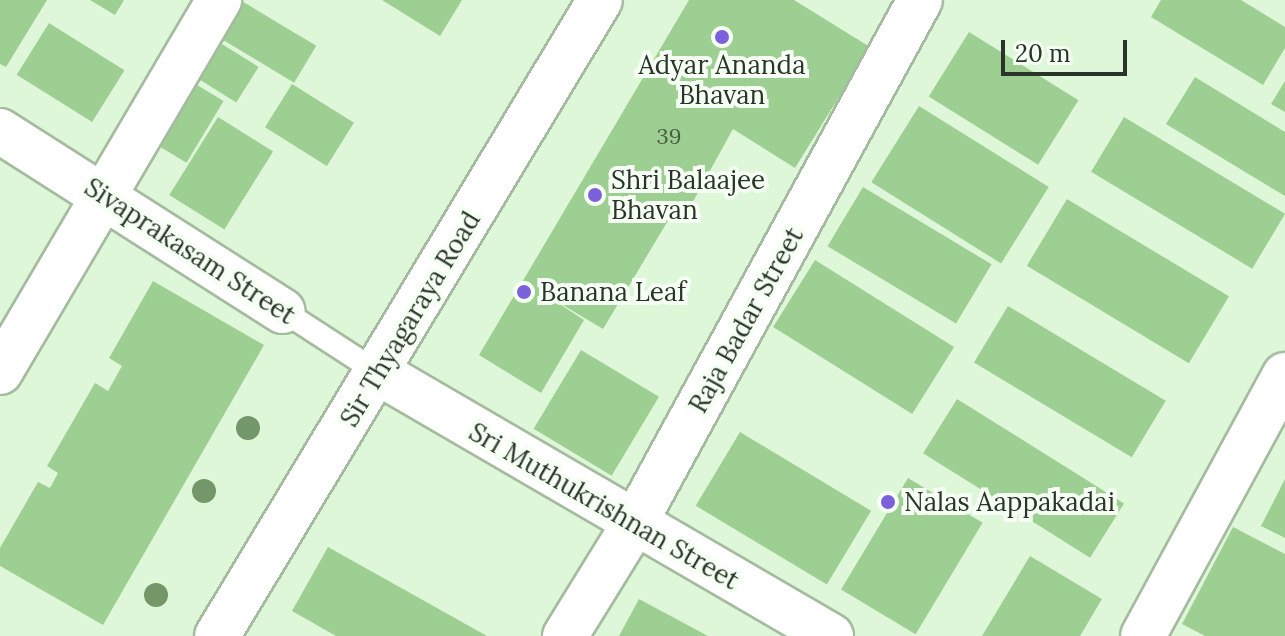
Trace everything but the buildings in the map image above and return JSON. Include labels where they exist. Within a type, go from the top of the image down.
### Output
[{"type":"street","points":[[0,372],[219,0]]},
{"type":"street","name":"Sir Thyagaraya Road","points":[[217,636],[379,373],[600,0]]},
{"type":"street","name":"Raja Badar Street","points":[[565,636],[633,526],[920,0]]},
{"type":"street","name":"Sivaprakasam Street","points":[[0,131],[104,194],[283,311]]},
{"type":"street","name":"Sri Muthukrishnan Street","points":[[379,373],[633,526],[831,636]]},
{"type":"street","points":[[1143,636],[1285,375]]},
{"type":"lane","name":"Sivaprakasam Street","points":[[283,311],[379,373]]},
{"type":"place","name":"Adyar Ananda Bhavan","points":[[722,37]]},
{"type":"place","name":"Shri Balaajee Bhavan","points":[[595,195]]},
{"type":"place","name":"Banana Leaf","points":[[524,292]]},
{"type":"place","name":"Nalas Aappakadai","points":[[888,502]]}]
